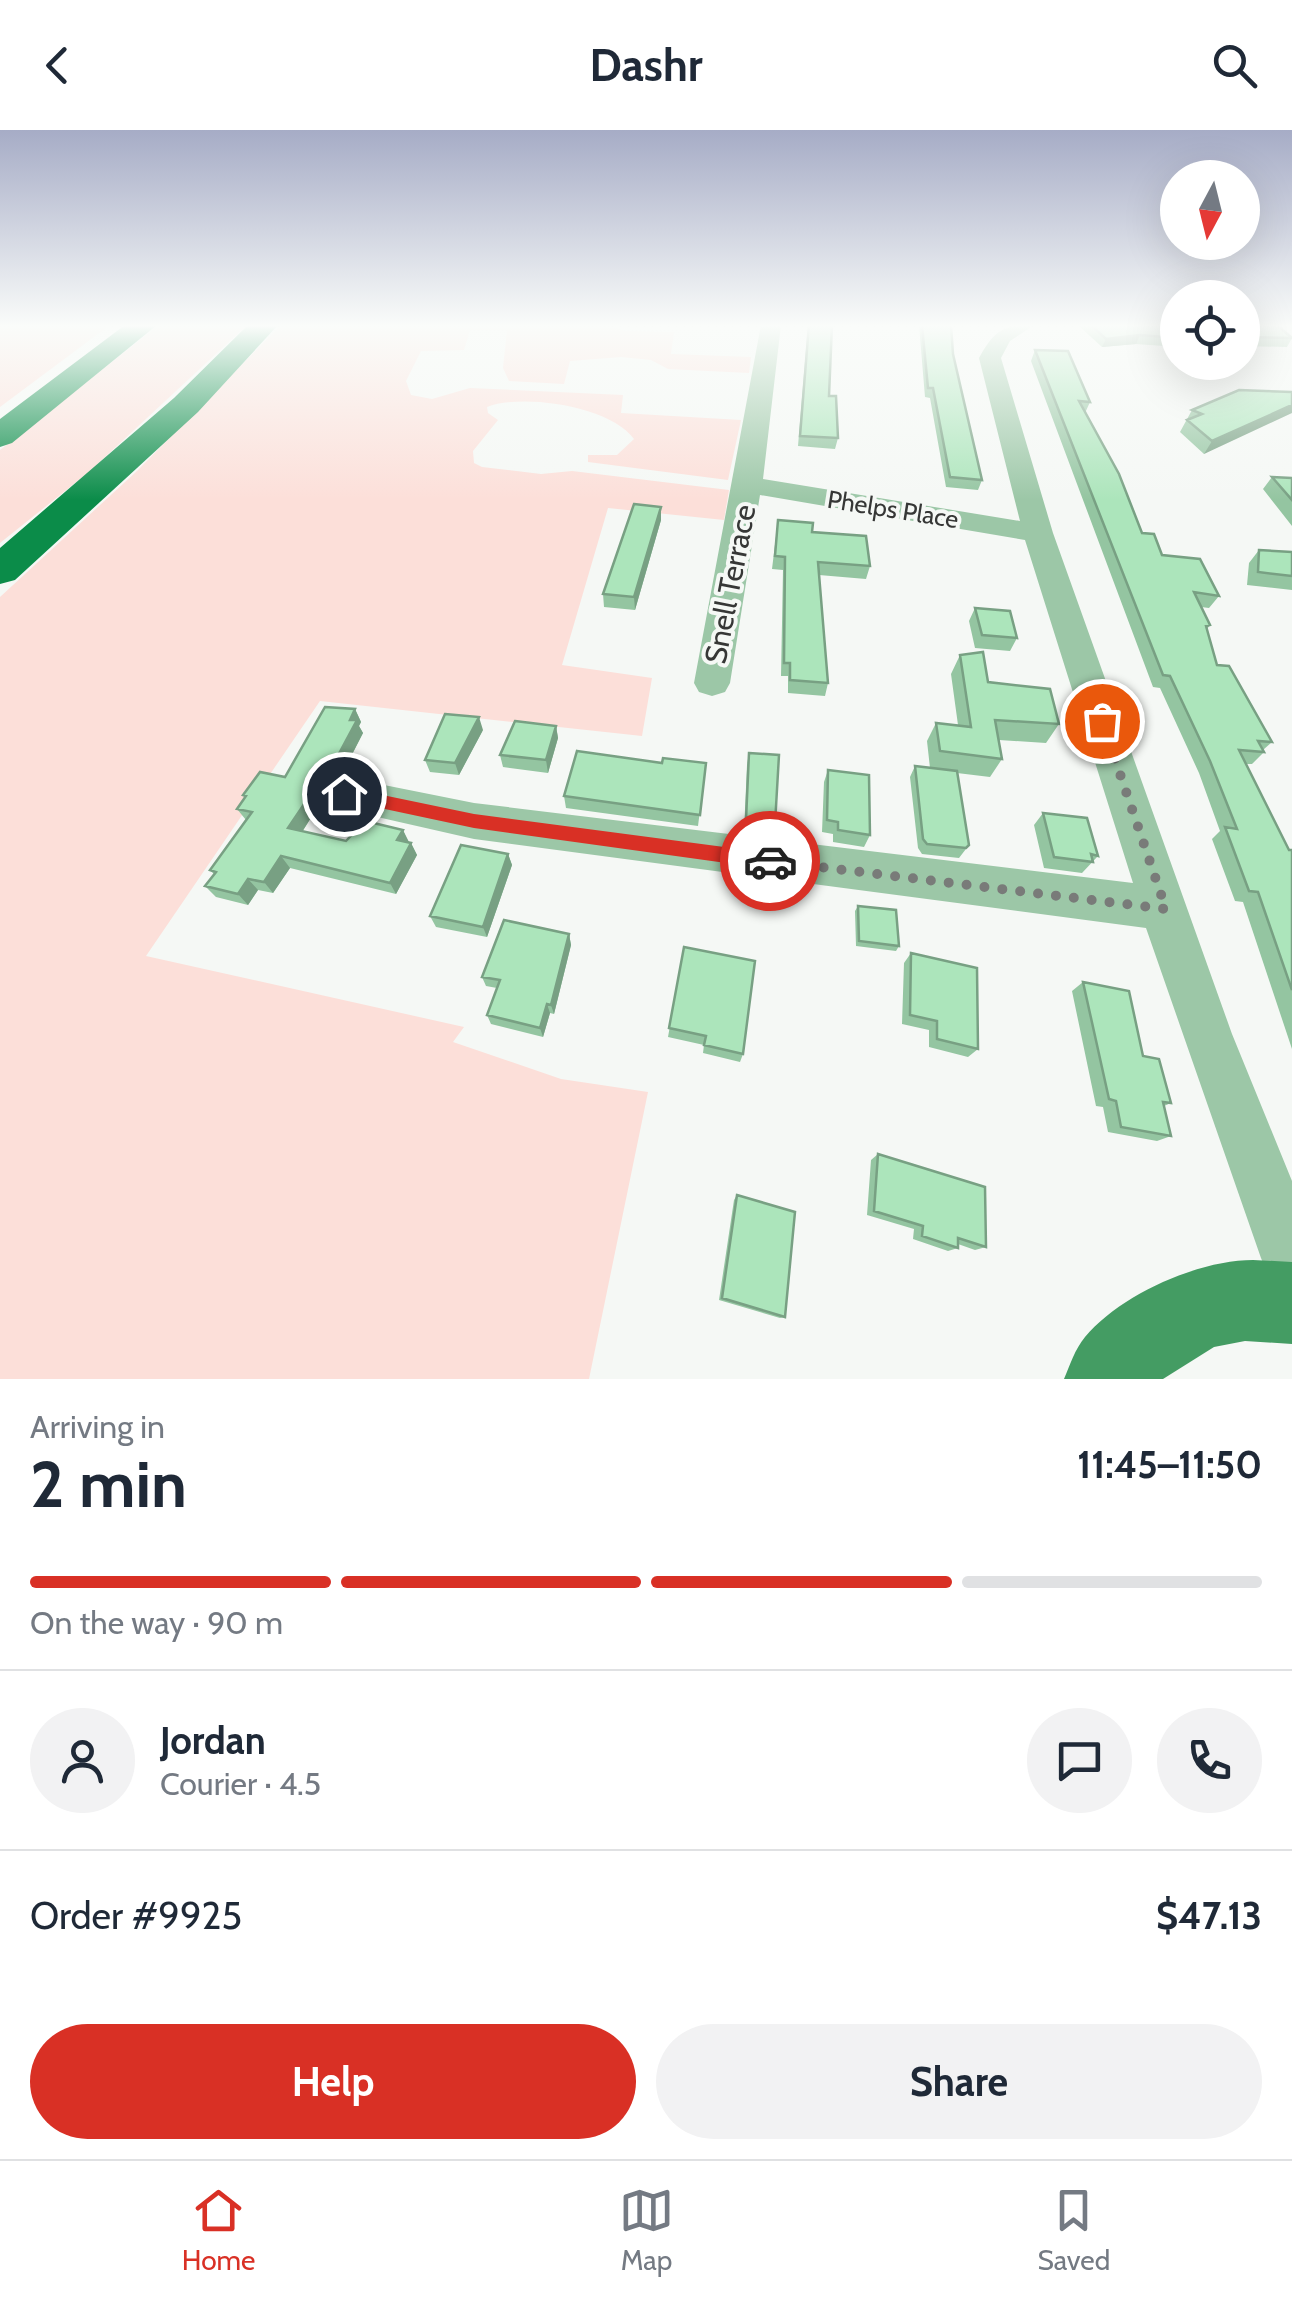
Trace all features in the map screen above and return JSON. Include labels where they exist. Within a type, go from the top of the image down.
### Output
[{"type":"highway","points":[[0,436],[68,383]]},
{"type":"highway","points":[[0,571],[207,383]]},
{"type":"main road","points":[[1108,1379],[1113,1368],[1151,1334],[1230,1302],[1292,1302]]},
{"type":"street","name":"Snell Terrace","points":[[712,683],[763,383]]},
{"type":"street","points":[[997,383],[1038,534],[1206,1034],[1292,1258]]},
{"type":"street","name":"Phelps Place","points":[[748,485],[1038,534]]},
{"type":"street","points":[[344,794],[474,821],[1166,909]]},
{"type":"shaded area","points":[[0,383],[32,383],[0,407]]},
{"type":"shaded area","points":[[85,383],[184,383],[90,471],[0,543],[0,450]]},
{"type":"shaded area","points":[[224,383],[407,383],[411,395],[432,399],[470,388],[623,395],[621,413],[741,420],[728,480],[588,462],[588,455],[617,455],[634,439],[623,428],[587,411],[522,401],[487,407],[488,413],[498,420],[473,451],[474,463],[482,467],[541,474],[572,471],[729,490],[724,520],[608,508],[562,665],[652,678],[642,736],[320,701],[146,956],[464,1027],[453,1042],[561,1079],[648,1092],[589,1379],[0,1379],[0,597],[137,471]]},
{"type":"building","points":[[804,383],[830,383],[829,396],[836,396],[838,438],[800,436]]},
{"type":"building","points":[[928,383],[960,383],[982,480],[950,477],[933,388],[928,388]]},
{"type":"building","points":[[1048,383],[1082,383],[1090,402],[1079,401],[1119,474],[1142,533],[1154,534],[1162,555],[1200,559],[1219,596],[1194,592],[1210,625],[1206,626],[1217,665],[1229,666],[1272,742],[1258,741],[1264,752],[1239,750],[1292,850],[1292,990],[1258,892],[1249,891],[1225,827],[1237,829],[1210,761],[1170,676],[1163,675]]},
{"type":"building","points":[[1239,390],[1292,392],[1292,405],[1212,441],[1187,420],[1202,414],[1192,410]]},
{"type":"building","points":[[1272,477],[1292,478],[1292,500]]},
{"type":"building","points":[[634,504],[661,507],[634,597],[603,594]]},
{"type":"building","points":[[778,520],[813,523],[812,532],[866,536],[870,566],[818,562],[828,683],[790,680],[790,663],[784,663],[785,557],[775,556]]},
{"type":"building","points":[[1259,550],[1292,552],[1292,576],[1258,572]]},
{"type":"building","points":[[975,608],[1010,611],[1017,638],[982,635]]},
{"type":"building","points":[[983,652],[988,682],[1050,689],[1059,724],[995,720],[1002,759],[940,751],[936,723],[971,727],[960,655]]},
{"type":"building","points":[[325,707],[355,709],[350,720],[357,720],[335,761],[318,768],[312,780],[315,788],[288,828],[346,841],[365,821],[403,830],[397,840],[411,843],[390,883],[281,856],[264,882],[248,879],[238,894],[205,886],[216,872],[210,870],[252,812],[237,809],[246,796],[243,795],[260,772],[285,777]]},
{"type":"building","points":[[445,714],[479,717],[455,763],[425,760]]},
{"type":"building","points":[[515,721],[556,726],[546,760],[500,755]]},
{"type":"building","points":[[577,751],[662,763],[663,758],[706,763],[700,815],[564,796]]},
{"type":"building","points":[[749,753],[779,755],[775,824],[746,820]]},
{"type":"building","points":[[915,766],[957,771],[969,845],[966,848],[927,844],[923,839]]},
{"type":"building","points":[[828,770],[869,775],[870,835],[838,830],[838,822],[827,820]]},
{"type":"building","points":[[1043,813],[1087,818],[1098,856],[1091,854],[1093,862],[1054,857]]},
{"type":"building","points":[[461,845],[508,854],[483,927],[430,916]]},
{"type":"building","points":[[858,906],[896,910],[899,946],[859,941]]},
{"type":"building","points":[[504,920],[569,934],[551,1005],[547,1004],[540,1028],[487,1015],[500,980],[482,977]]},
{"type":"building","points":[[684,947],[755,961],[743,1054],[704,1045],[706,1036],[669,1028]]},
{"type":"building","points":[[911,953],[977,968],[978,1049],[937,1039],[937,1021],[910,1015]]},
{"type":"building","points":[[1083,982],[1129,991],[1143,1056],[1159,1059],[1171,1103],[1163,1102],[1171,1136],[1121,1127],[1116,1101],[1109,1099]]},
{"type":"building","points":[[878,1154],[985,1187],[986,1247],[958,1238],[958,1248],[922,1236],[923,1226],[874,1211]]},
{"type":"building","points":[[737,1195],[795,1212],[785,1317],[722,1298]]},
{"type":"way so far","points":[[770,861],[1166,909],[1102,721]]},
{"type":"route","points":[[344,794],[474,821],[770,861]]}]
